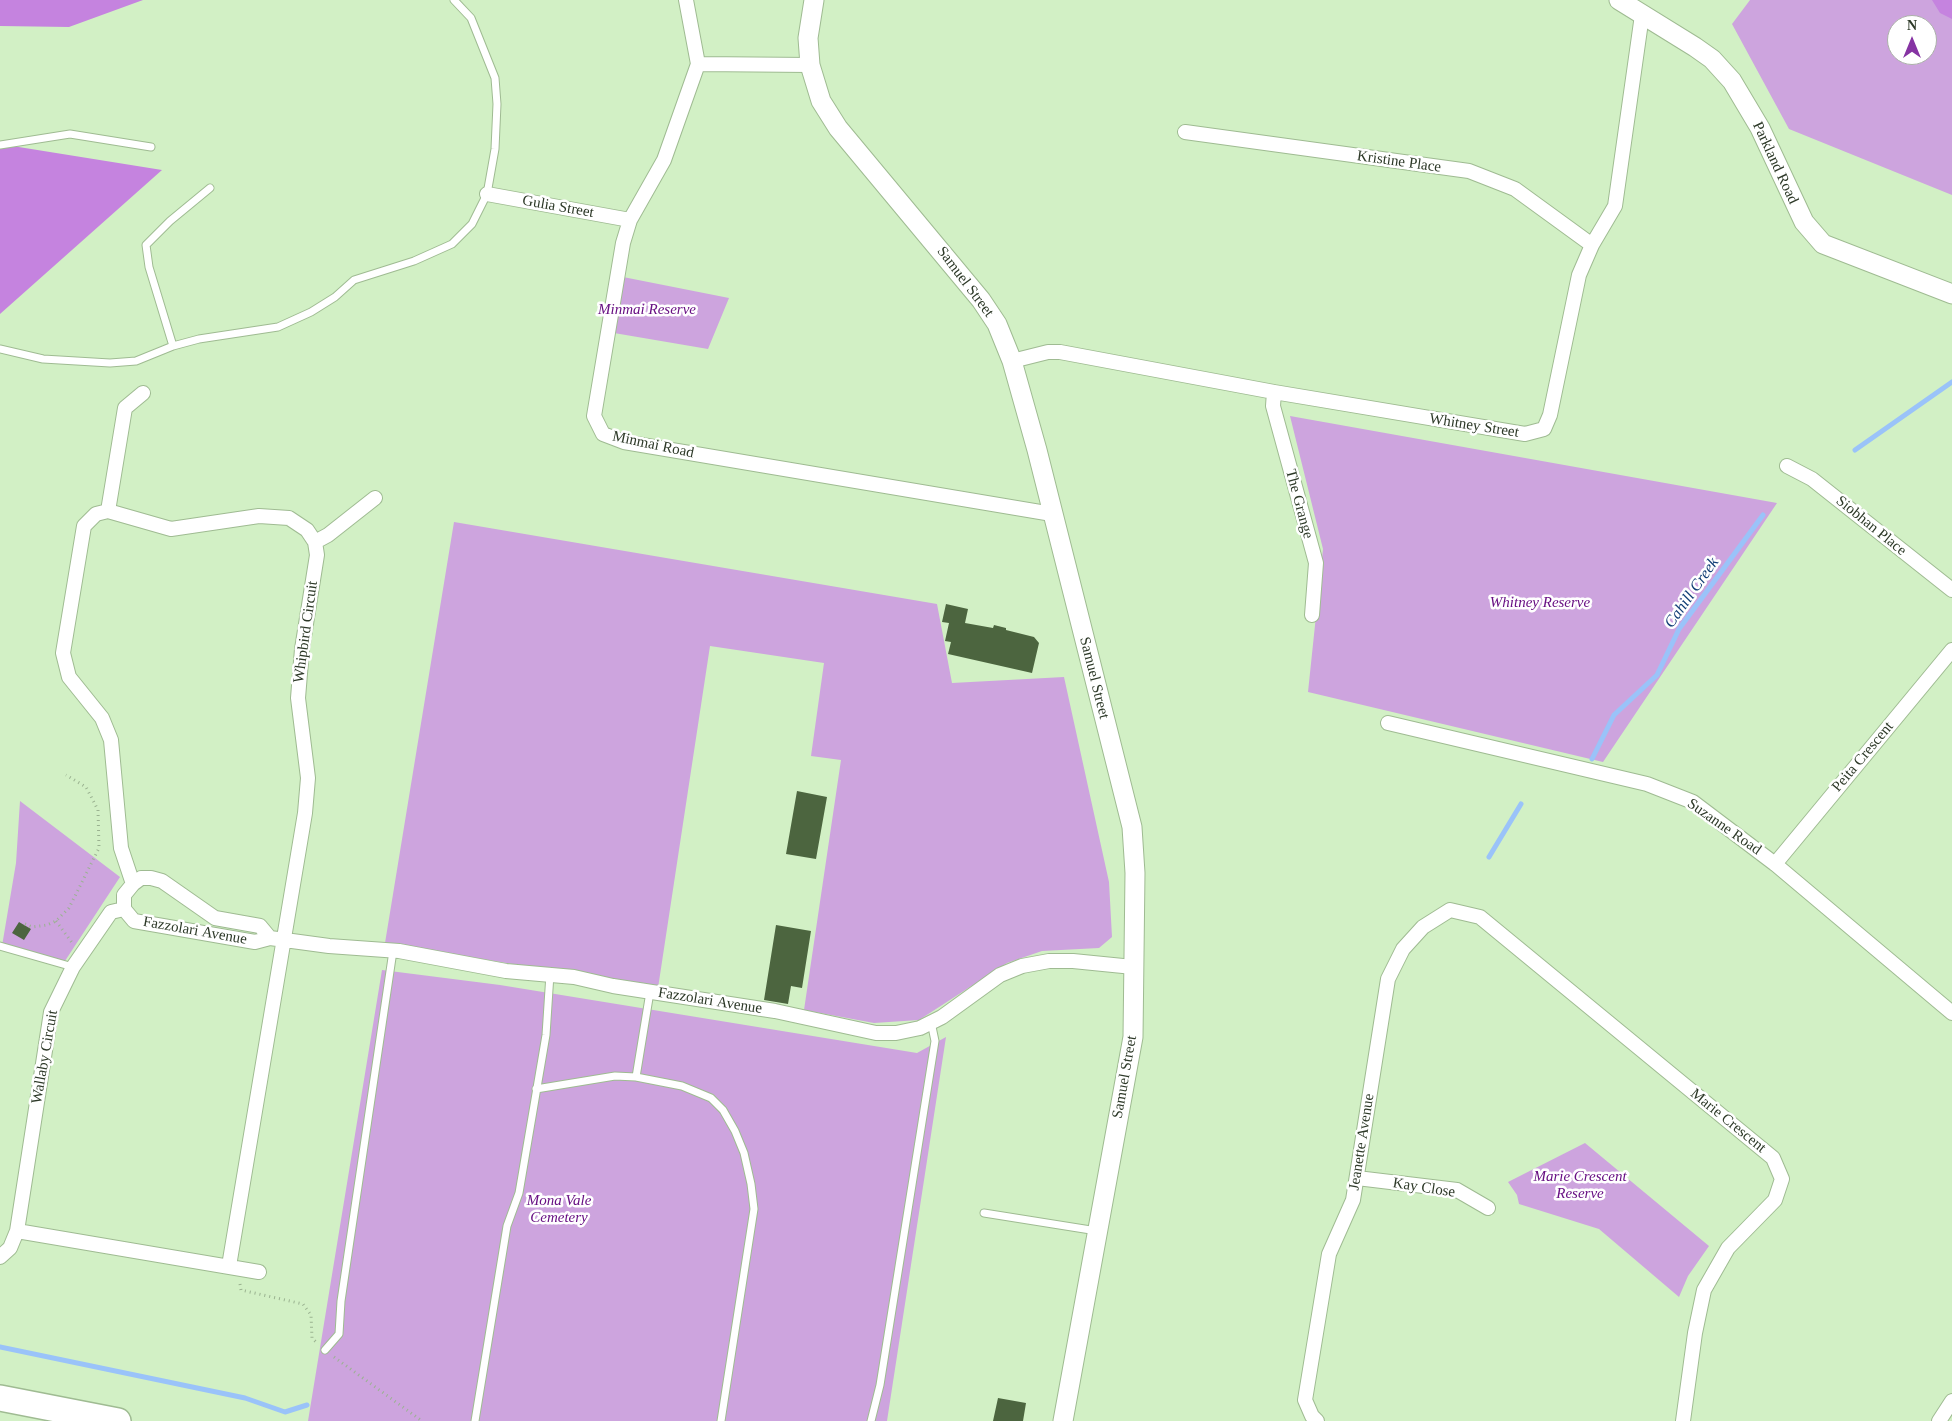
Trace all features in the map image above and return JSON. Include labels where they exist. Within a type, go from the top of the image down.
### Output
[{"type":"highway","points":[[0,1398],[118,1421]]},
{"type":"street","points":[[686,0],[698,64],[810,65]]},
{"type":"street","name":"Samuel Street","points":[[814,0],[808,38],[810,65],[818,94],[826,111],[981,300],[997,324],[1012,361],[1037,450],[1132,826],[1135,873],[1132,967],[1134,1018],[1132,1037],[1063,1421]]},
{"type":"street","name":"Parkland Road","points":[[1619,0],[1696,47],[1712,59],[1732,81],[1760,128],[1790,194],[1812,234],[1823,244],[1841,253],[1952,294]]},
{"type":"street","name":"Whitney Street","points":[[1012,361],[1048,352],[1060,352],[1274,392],[1525,434],[1544,429],[1550,415],[1579,275],[1592,245],[1615,206],[1642,15]]},
{"type":"street","name":"Minmai Road","points":[[698,64],[664,160],[630,220],[623,243],[594,416],[603,434],[624,442],[1052,514]]},
{"type":"street","name":"Kristine Place","points":[[1185,132],[1469,171],[1515,189],[1592,245]]},
{"type":"street","name":"Gulia Street","points":[[487,194],[630,220]]},
{"type":"street","name":"The Grange","points":[[1274,392],[1273,406],[1316,563],[1312,616]]},
{"type":"street","points":[[108,510],[125,408],[143,393]]},
{"type":"street","name":"Siobhan Place","points":[[1787,466],[1812,479],[1952,590]]},
{"type":"street","points":[[124,909],[124,894],[132,884],[122,848],[111,740],[102,718],[69,677],[63,653],[84,526],[96,514],[108,510],[171,529],[258,516],[289,518],[307,530],[315,542],[328,535],[375,498]]},
{"type":"street","name":"Whipbird Circuit","points":[[277,939],[305,813],[308,778],[298,698],[302,649],[317,555],[315,542]]},
{"type":"street","name":"Peita Crescent","points":[[1775,864],[1952,650]]},
{"type":"street","name":"Suzanne Road","points":[[1388,723],[1647,784],[1693,802],[1775,864],[1952,1013]]},
{"type":"street","name":"Fazzolari Avenue","points":[[132,884],[141,878],[162,881],[215,918],[260,926],[277,939]]},
{"type":"street","name":"Fazzolari Avenue","points":[[124,909],[134,921],[255,942],[277,939],[329,946],[393,951],[506,971],[574,977],[650,992],[775,1011],[876,1033],[896,1033],[920,1028],[942,1017],[1000,975],[1022,966],[1049,961],[1073,961],[1132,967]]},
{"type":"street","name":"Wallaby Circuit","points":[[0,1257],[10,1248],[17,1231],[51,1012],[73,967],[111,912],[124,909]]},
{"type":"street","name":"Jeanette Avenue","points":[[1317,1421],[1312,1416],[1305,1400],[1329,1254],[1353,1200],[1388,979],[1403,949],[1423,927],[1450,910],[1480,917]]},
{"type":"street","name":"Marie Crescent","points":[[1480,917],[1773,1158],[1782,1179],[1775,1200],[1728,1248],[1704,1290],[1683,1421]]},
{"type":"street","points":[[233,1267],[277,939]]},
{"type":"street","name":"Kay Close","points":[[1356,1178],[1456,1190],[1488,1208]]},
{"type":"street","points":[[17,1231],[259,1272]]},
{"type":"street","points":[[1939,1421],[1952,1400]]},
{"type":"lane","points":[[0,350],[43,359],[110,362],[136,361],[173,346],[215,336],[278,327],[312,312],[335,297],[354,280],[414,261],[452,244],[472,224],[487,194],[495,148],[497,104],[495,78],[472,18],[454,0]]},
{"type":"lane","points":[[0,145],[70,134],[151,147]]},
{"type":"lane","points":[[173,346],[149,267],[146,245],[170,221],[210,188]]},
{"type":"lane","points":[[0,946],[73,967]]},
{"type":"lane","points":[[325,1350],[339,1334],[341,1301],[393,951]]},
{"type":"lane","points":[[475,1421],[507,1226],[518,1193],[546,1035],[550,974]]},
{"type":"lane","points":[[636,1078],[650,992]]},
{"type":"lane","points":[[871,1421],[880,1385],[935,1041],[931,1022]]},
{"type":"lane","points":[[536,1089],[615,1076],[682,1086],[711,1098],[723,1110],[736,1131],[744,1153],[754,1209],[721,1421]]},
{"type":"lane","points":[[984,1214],[1098,1231]]},
{"type":"path","points":[[25,924],[32,927],[56,921],[74,900],[99,848],[98,810],[86,787],[66,775]]},
{"type":"path","points":[[56,921],[73,944]]},
{"type":"path","points":[[233,1267],[241,1290],[303,1304],[311,1315],[312,1338],[325,1350],[422,1421]]},
{"type":"green space","points":[[1750,0],[1952,0],[1952,195],[1789,129],[1732,24]]},
{"type":"green space","name":"Minmai Reserve","points":[[623,277],[729,298],[708,349],[614,333]]},
{"type":"green space","name":"Whitney Reserve","points":[[1290,416],[1777,503],[1603,762],[1308,692],[1323,549]]},
{"type":"green space","points":[[454,522],[937,604],[952,683],[1064,677],[1109,882],[1112,937],[1099,948],[1042,951],[1007,963],[919,1020],[874,1023],[804,1010],[841,760],[811,756],[824,663],[710,646],[658,988],[385,943]]},
{"type":"green space","points":[[20,801],[120,877],[63,964],[2,946],[16,863]]},
{"type":"green space","name":"Mona Vale Cemetery","points":[[382,970],[500,985],[917,1053],[946,1037],[887,1421],[308,1421]]},
{"type":"green space","name":"Marie Crescent Reserve","points":[[1585,1143],[1709,1246],[1688,1276],[1679,1297],[1599,1229],[1519,1204],[1517,1195],[1508,1182]]},
{"type":"shaded area","points":[[0,0],[143,0],[69,27],[0,26]]},
{"type":"shaded area","points":[[1932,0],[1952,0],[1952,19],[1940,13]]},
{"type":"shaded area","points":[[0,144],[162,170],[0,314]]},
{"type":"building","points":[[946,604],[968,609],[965,623],[993,628],[994,625],[1034,637],[1039,643],[1032,673],[948,654],[951,642],[945,641],[949,623],[942,622]]},
{"type":"building","points":[[797,791],[827,797],[816,859],[786,854]]},
{"type":"building","points":[[19,922],[31,929],[24,940],[12,933]]},
{"type":"building","points":[[776,925],[811,931],[802,988],[791,986],[788,1004],[764,1000]]},
{"type":"building","points":[[998,1398],[1026,1403],[1023,1421],[993,1421]]},
{"type":"waterway","name":"Cahill Creek","points":[[1855,450],[1952,382]]},
{"type":"waterway","name":"Cahill Creek","points":[[1592,759],[1614,715],[1657,675],[1679,629],[1763,515]]},
{"type":"waterway","name":"Cahill Creek","points":[[1489,857],[1521,804]]},
{"type":"waterway","points":[[0,1347],[245,1398],[285,1412],[307,1405]]}]
